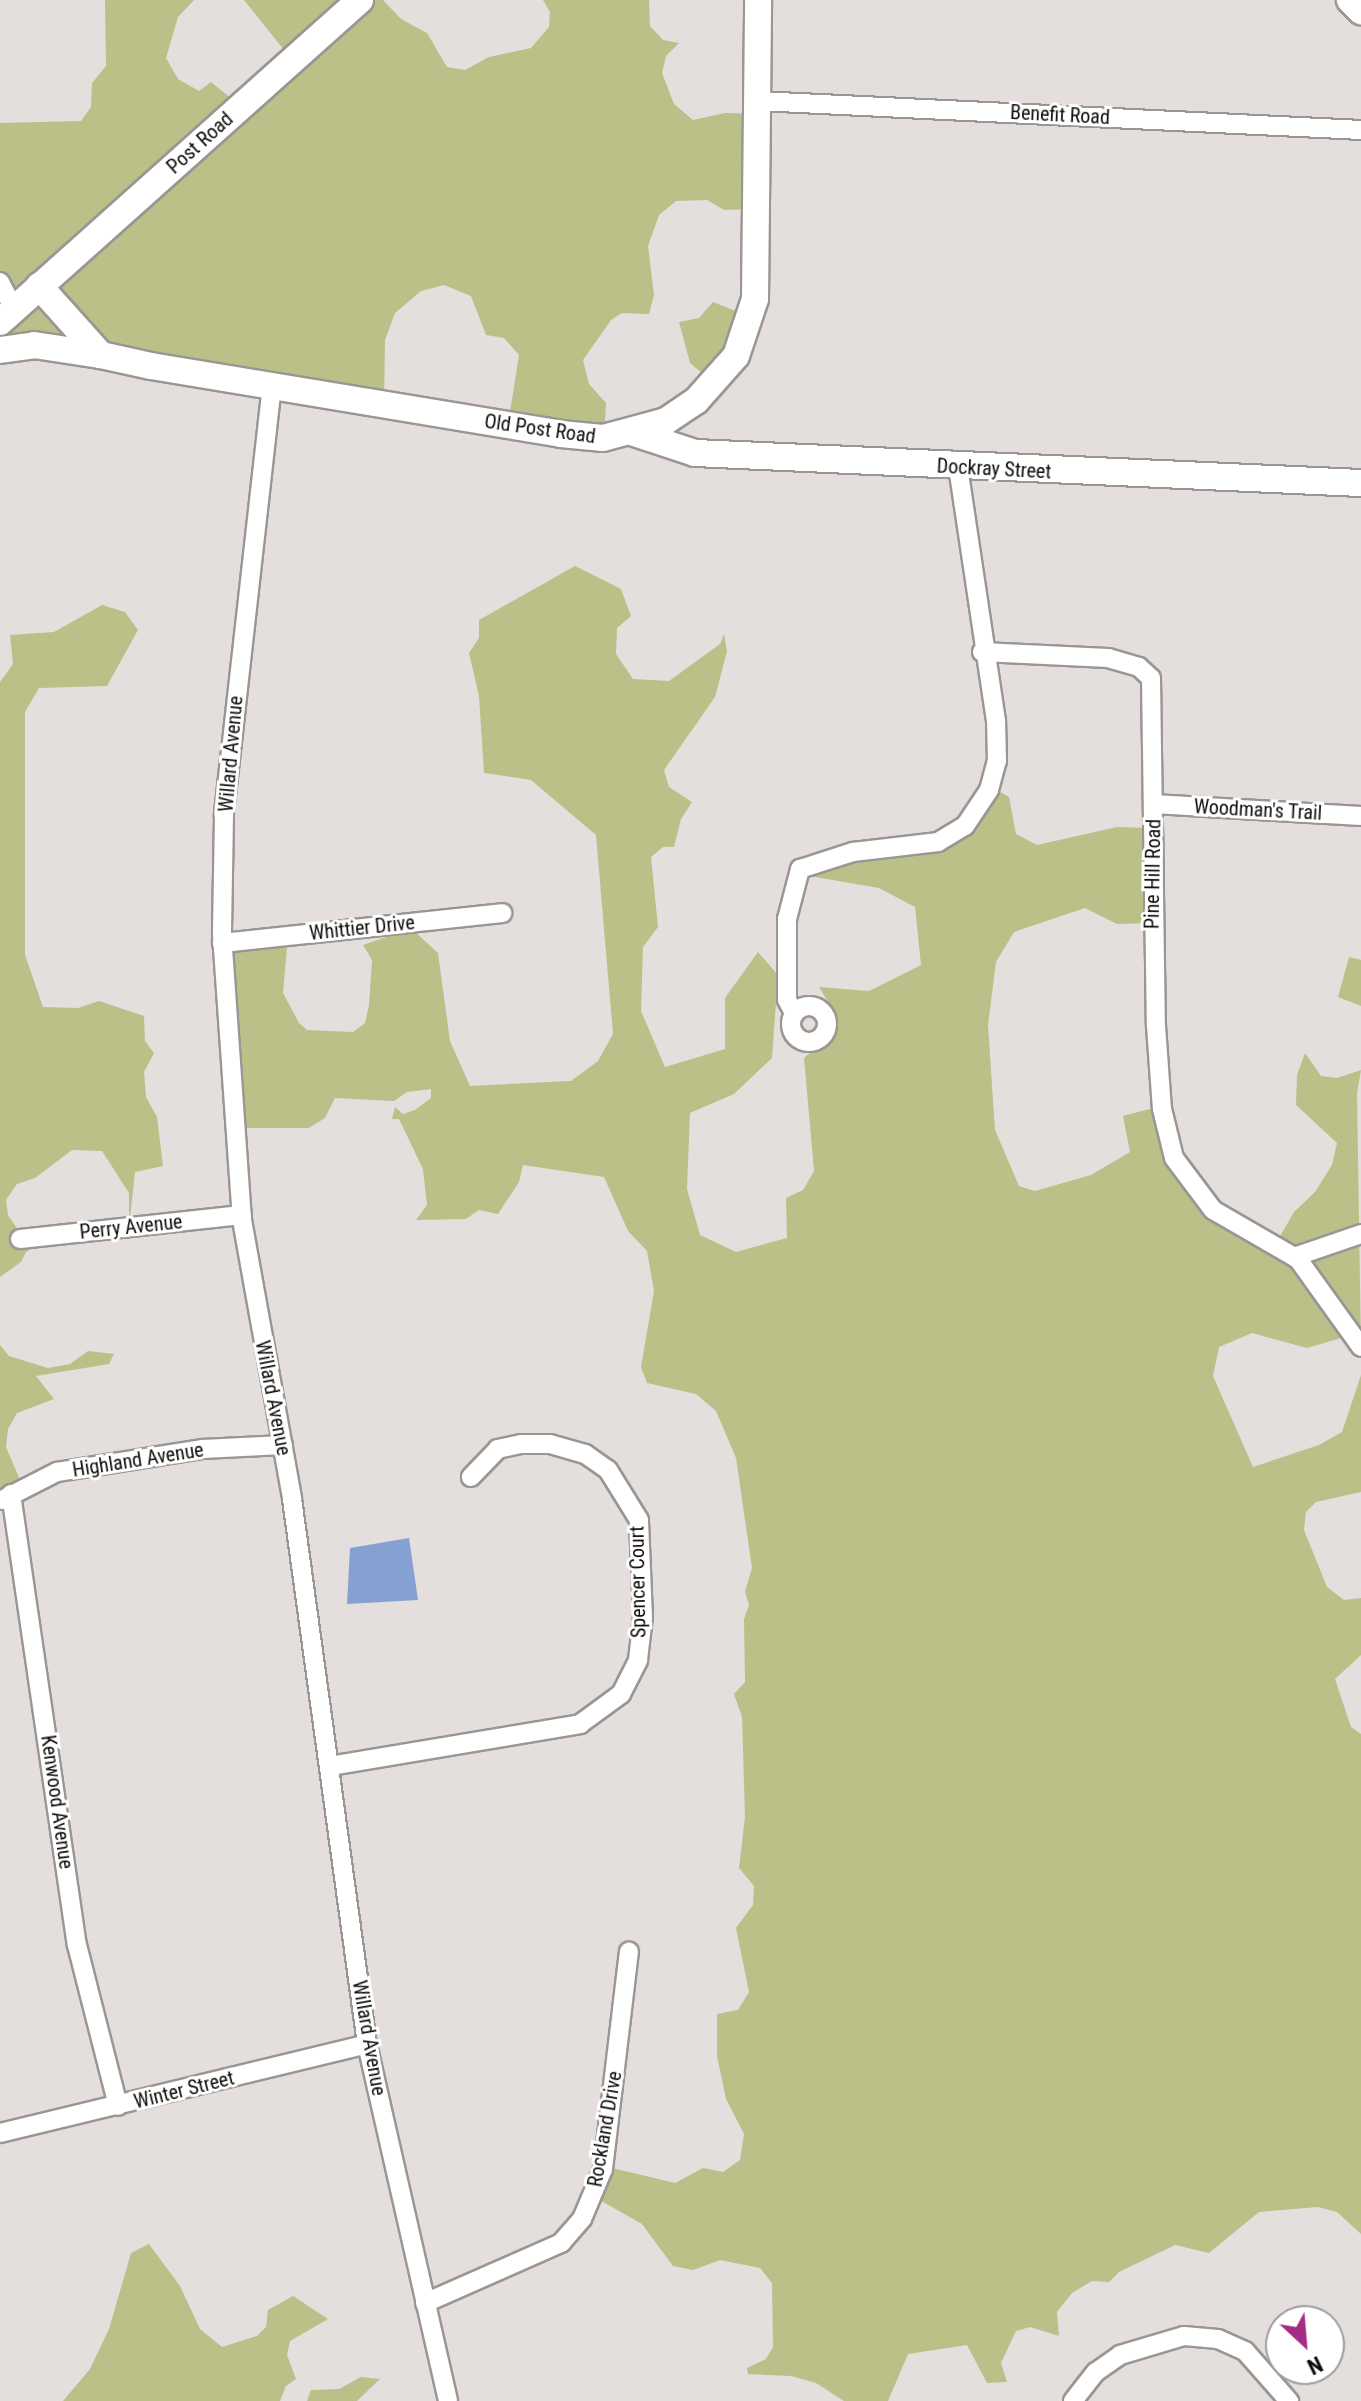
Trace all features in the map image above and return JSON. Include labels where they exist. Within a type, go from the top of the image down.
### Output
[{"type":"street","name":"Post Road","points":[[7,315],[360,0]]},
{"type":"street","name":"Old Post Road","points":[[0,350],[34,345],[101,355],[561,434],[603,438],[666,421],[696,401],[736,356],[755,299],[758,245],[758,0]]},
{"type":"street","points":[[1350,0],[1361,11]]},
{"type":"street","name":"Benefit Road","points":[[758,101],[1361,130]]},
{"type":"street","points":[[0,282],[7,315]]},
{"type":"street","points":[[39,286],[101,355]]},
{"type":"street","name":"Willard Avenue","points":[[272,385],[224,816],[222,943],[242,1215],[283,1445],[367,2044],[448,2401]]},
{"type":"street","name":"Dockray Street","points":[[631,432],[695,453],[1361,483]]},
{"type":"street","points":[[794,1013],[787,1000],[787,919],[792,884],[800,869],[853,852],[938,842],[965,826],[989,790],[997,761],[996,721],[982,652],[958,467]]},
{"type":"street","name":"Pine Hill Road","points":[[982,652],[1108,658],[1139,667],[1152,687],[1156,1026],[1162,1109],[1174,1158],[1213,1210],[1294,1257],[1361,1347]]},
{"type":"street","name":"Woodman's Trail","points":[[1154,804],[1361,816]]},
{"type":"street","name":"Whittier Drive","points":[[222,943],[502,913]]},
{"type":"street","name":"Perry Avenue","points":[[20,1239],[242,1215]]},
{"type":"street","points":[[1294,1257],[1361,1234]]},
{"type":"street","name":"Spencer Court","points":[[330,1766],[580,1724],[621,1694],[638,1660],[643,1617],[639,1520],[608,1470],[574,1450],[521,1444],[498,1449],[471,1477]]},
{"type":"street","name":"Highland Avenue","points":[[6,1498],[57,1472],[203,1449],[283,1445]]},
{"type":"street","name":"Kenwood Avenue","points":[[6,1498],[77,1945],[118,2106]]},
{"type":"street","name":"Rockland Drive","points":[[425,2303],[561,2243],[582,2219],[603,2169],[629,1952]]},
{"type":"street","name":"Winter Street","points":[[0,2133],[367,2044]]},
{"type":"street","points":[[1073,2401],[1096,2372],[1120,2355],[1184,2336],[1218,2339],[1245,2351],[1289,2401]]},
{"type":"green space","points":[[105,0],[194,0],[178,17],[166,58],[178,79],[199,91],[211,82],[242,107],[292,60],[244,0],[383,0],[401,19],[427,33],[447,67],[465,70],[489,57],[531,48],[549,27],[550,12],[543,0],[649,0],[650,26],[663,40],[679,43],[666,56],[662,73],[674,104],[693,120],[725,113],[759,114],[756,209],[724,210],[707,200],[676,201],[659,215],[648,246],[654,295],[649,314],[622,313],[611,320],[583,360],[589,384],[606,403],[604,439],[508,425],[519,355],[504,338],[486,335],[471,296],[444,285],[421,291],[395,313],[385,340],[384,406],[37,347],[0,354],[0,327],[14,310],[0,281],[0,123],[81,121],[91,107],[92,83],[106,66]]},
{"type":"green space","points":[[713,302],[751,317],[715,384],[690,363],[679,322],[699,318]]},
{"type":"green space","points":[[575,566],[621,589],[631,616],[617,628],[616,654],[633,679],[669,681],[720,644],[724,634],[727,651],[715,697],[664,770],[669,787],[692,802],[681,819],[674,847],[663,847],[651,857],[658,927],[643,947],[641,1011],[665,1067],[725,1049],[725,998],[758,952],[778,975],[772,1058],[734,1094],[690,1113],[687,1189],[700,1235],[736,1252],[787,1238],[786,1198],[803,1190],[814,1171],[804,1058],[836,1030],[836,1015],[819,987],[869,991],[921,965],[915,907],[879,888],[798,874],[816,863],[939,845],[993,788],[1009,797],[1016,834],[1037,845],[1117,827],[1149,828],[1153,923],[1117,924],[1085,908],[1014,932],[996,962],[988,1025],[995,1130],[1019,1186],[1035,1191],[1091,1175],[1130,1152],[1123,1116],[1161,1106],[1188,1182],[1274,1247],[1294,1212],[1315,1192],[1332,1165],[1337,1143],[1296,1105],[1297,1075],[1305,1053],[1321,1076],[1337,1078],[1361,1070],[1357,1093],[1361,1347],[1351,1335],[1307,1348],[1252,1333],[1219,1347],[1213,1376],[1253,1467],[1319,1445],[1342,1432],[1361,1375],[1361,1492],[1316,1502],[1306,1512],[1304,1530],[1327,1587],[1344,1600],[1361,1598],[1361,1655],[1335,1679],[1351,1727],[1361,1734],[1361,2234],[1337,2212],[1318,2207],[1259,2212],[1209,2253],[1175,2245],[1119,2272],[1109,2282],[1092,2281],[1072,2293],[1057,2312],[1059,2336],[1030,2327],[1016,2331],[1001,2363],[1007,2382],[987,2383],[967,2345],[908,2354],[888,2401],[844,2401],[816,2383],[791,2376],[748,2374],[747,2368],[766,2359],[773,2347],[772,2283],[760,2268],[720,2260],[693,2270],[673,2266],[642,2224],[596,2198],[608,2167],[675,2183],[703,2168],[723,2172],[740,2160],[744,2134],[726,2099],[717,2056],[717,2014],[738,2010],[749,1992],[736,1928],[753,1905],[754,1886],[739,1868],[745,1817],[742,1717],[734,1694],[745,1682],[744,1619],[749,1605],[745,1592],[752,1568],[736,1458],[716,1411],[696,1394],[647,1383],[641,1367],[654,1291],[647,1251],[628,1231],[604,1177],[523,1165],[519,1182],[498,1214],[479,1210],[466,1219],[416,1220],[427,1205],[423,1169],[399,1119],[392,1119],[395,1107],[403,1114],[415,1110],[431,1098],[431,1089],[407,1092],[394,1101],[335,1098],[325,1118],[309,1128],[238,1128],[226,943],[287,948],[283,993],[299,1023],[307,1030],[353,1032],[365,1023],[369,1005],[372,960],[363,945],[395,934],[403,921],[438,953],[450,1041],[470,1086],[571,1081],[598,1061],[613,1034],[596,835],[531,780],[484,773],[479,696],[469,653],[479,638],[479,620]]},
{"type":"green space","points":[[102,605],[125,612],[138,630],[107,686],[39,688],[25,712],[25,955],[43,1007],[78,1008],[99,1001],[144,1016],[145,1041],[154,1053],[144,1072],[146,1097],[157,1117],[163,1166],[135,1172],[129,1227],[129,1193],[102,1151],[72,1150],[35,1178],[17,1184],[6,1200],[8,1215],[20,1233],[36,1227],[54,1235],[26,1252],[21,1262],[0,1277],[0,682],[13,664],[10,635],[54,632]]},
{"type":"green space","points":[[1349,957],[1361,960],[1361,1006],[1338,997]]},
{"type":"green space","points":[[0,1345],[9,1356],[48,1368],[70,1364],[88,1351],[114,1354],[109,1364],[36,1376],[54,1399],[17,1413],[8,1429],[6,1447],[24,1489],[0,1502]]},
{"type":"green space","points":[[149,2244],[180,2286],[200,2329],[222,2347],[257,2336],[266,2327],[268,2310],[293,2296],[328,2319],[290,2341],[287,2355],[296,2379],[286,2386],[280,2401],[63,2401],[90,2369],[109,2329],[131,2253]]},
{"type":"green space","points":[[361,2377],[380,2379],[357,2401],[307,2401],[311,2390],[339,2389]]},
{"type":"water","points":[[409,1538],[418,1600],[347,1604],[350,1548]]}]
